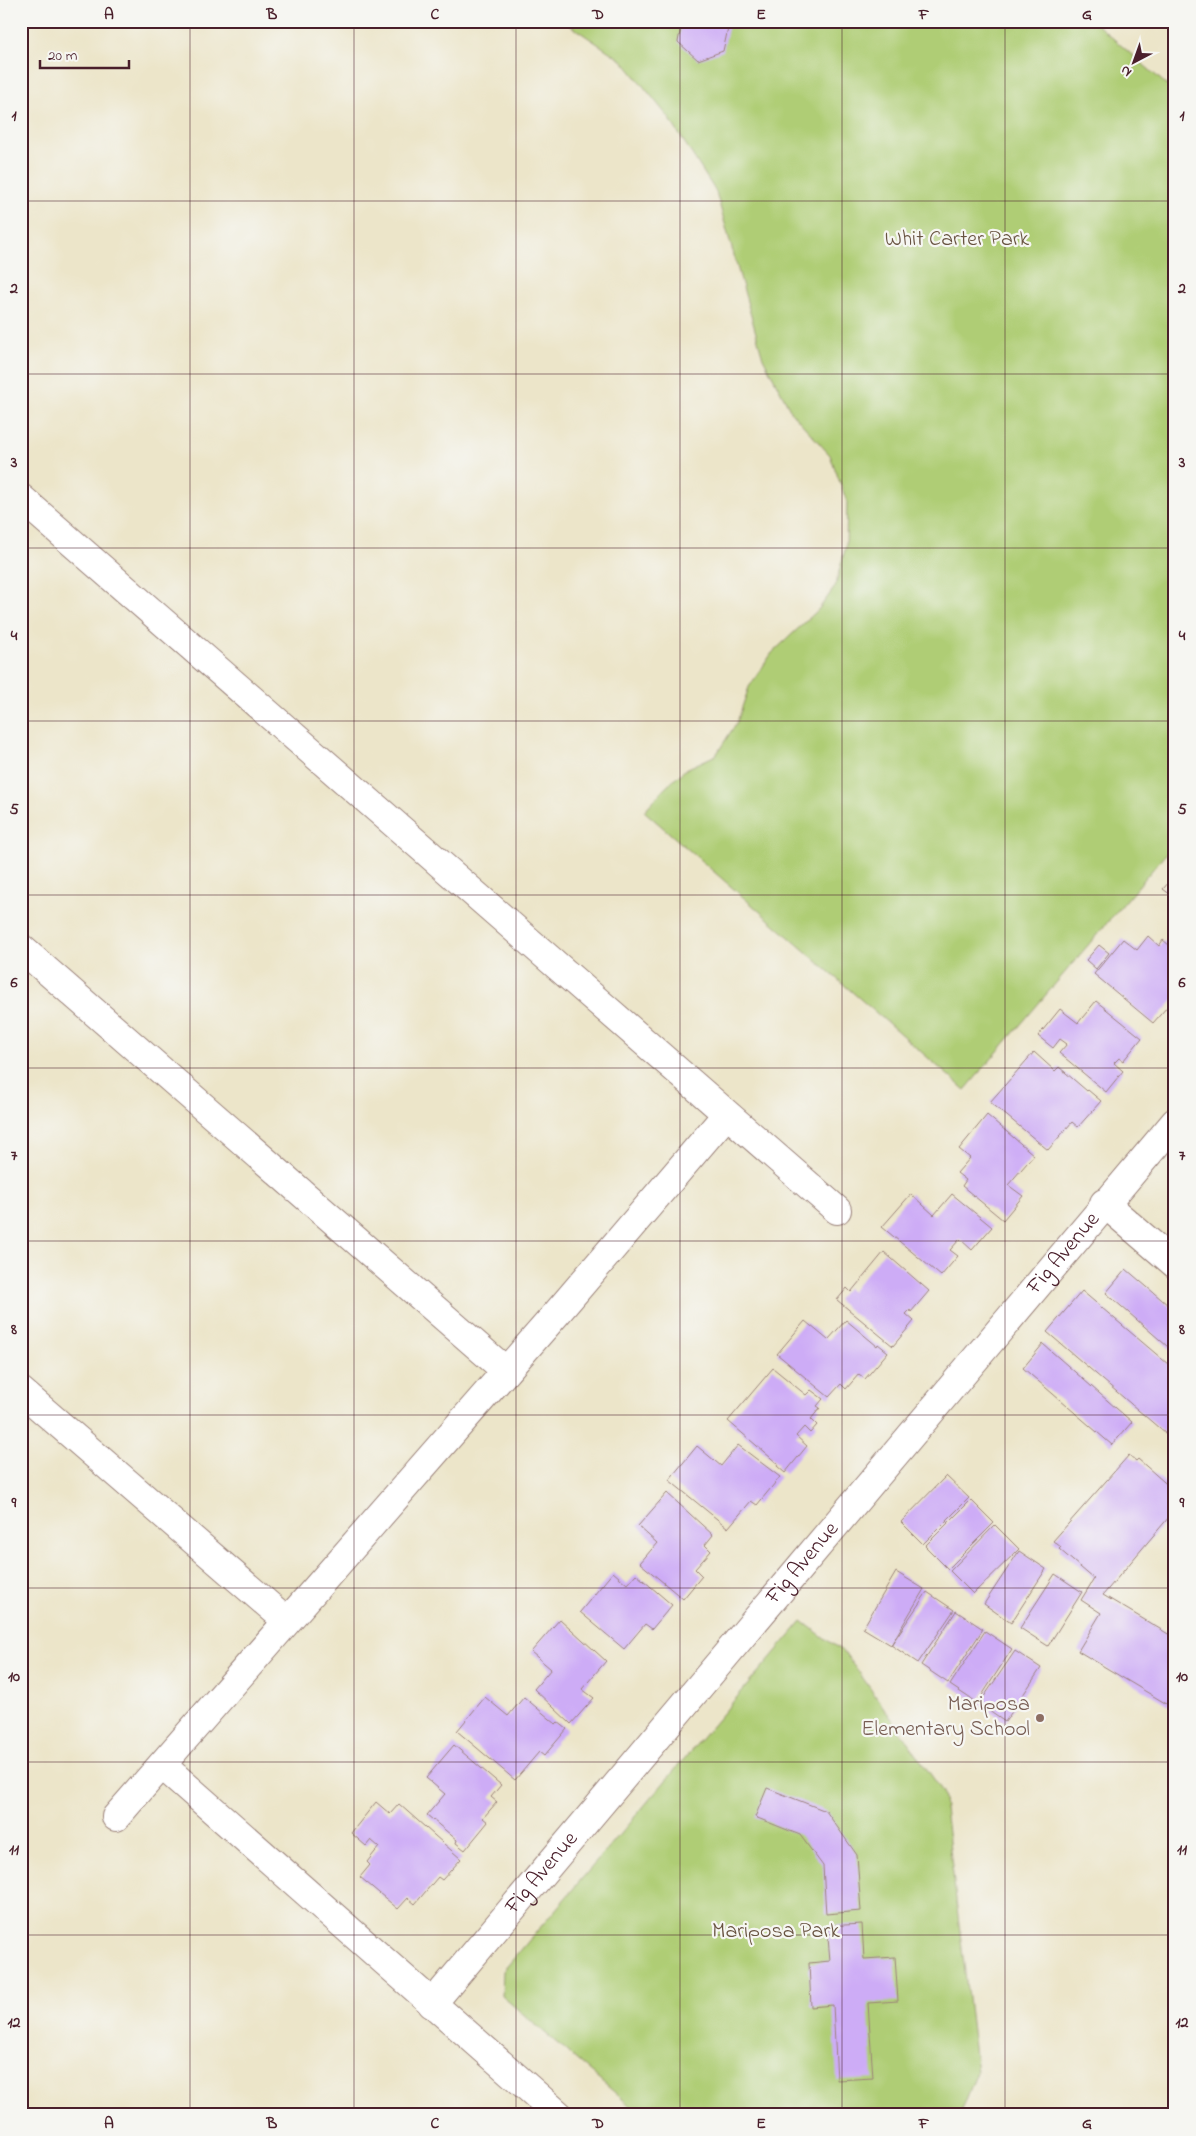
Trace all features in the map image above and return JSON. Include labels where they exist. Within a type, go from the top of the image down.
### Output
[{"type":"street","points":[[21,498],[837,1210]]},
{"type":"street","points":[[21,948],[506,1372]]},
{"type":"street","points":[[116,1817],[506,1372],[726,1115]]},
{"type":"street","name":"Fig Avenue","points":[[432,2004],[1104,1203],[1175,1122]]},
{"type":"street","points":[[1104,1203],[1175,1264]]},
{"type":"street","points":[[21,1391],[287,1622]]},
{"type":"street","points":[[162,1765],[559,2115]]},
{"type":"green space","name":"Whit Carter Park","points":[[560,21],[1093,21],[1175,92],[1175,843],[965,1090],[644,811],[686,769],[716,755],[737,722],[749,687],[772,653],[818,610],[835,587],[846,546],[847,502],[830,455],[792,413],[763,358],[716,192],[669,118],[623,61],[571,26]]},
{"type":"green space","name":"Mariposa Park","points":[[802,1621],[846,1654],[943,1792],[977,2072],[960,2115],[641,2115],[502,1996],[503,1971]]},
{"type":"building","points":[[682,21],[726,21],[729,24],[723,51],[698,60],[678,42]]},
{"type":"building","points":[[1175,875],[1175,898],[1163,889]]},
{"type":"building","points":[[1148,936],[1159,946],[1163,940],[1175,950],[1175,998],[1153,1023],[1094,974],[1123,939],[1137,950]]},
{"type":"building","points":[[1099,945],[1109,953],[1096,969],[1086,960]]},
{"type":"building","points":[[1096,1001],[1142,1038],[1123,1061],[1119,1058],[1114,1063],[1123,1071],[1106,1092],[1059,1053],[1067,1044],[1060,1039],[1053,1048],[1038,1036],[1060,1009],[1078,1023]]},
{"type":"building","points":[[1034,1052],[1055,1071],[1059,1067],[1101,1101],[1078,1127],[1072,1122],[1048,1150],[990,1102]]},
{"type":"building","points":[[987,1115],[1034,1155],[1008,1185],[1023,1196],[1003,1220],[962,1186],[966,1180],[957,1173],[970,1158],[959,1149]]},
{"type":"building","points":[[911,1194],[934,1215],[952,1194],[992,1227],[972,1250],[960,1239],[950,1250],[958,1256],[941,1276],[882,1227]]},
{"type":"building","points":[[884,1252],[929,1291],[911,1312],[910,1310],[906,1314],[914,1321],[893,1346],[837,1300],[847,1288],[851,1292]]},
{"type":"building","points":[[1126,1269],[1175,1311],[1175,1353],[1106,1293]]},
{"type":"building","points":[[1082,1291],[1175,1370],[1175,1424],[1166,1434],[1047,1332]]},
{"type":"building","points":[[846,1320],[877,1346],[878,1344],[888,1352],[865,1379],[859,1374],[846,1389],[841,1384],[829,1397],[777,1354],[805,1321],[828,1340]]},
{"type":"building","points":[[1043,1344],[1132,1422],[1112,1445],[1023,1368]]},
{"type":"building","points":[[773,1368],[806,1395],[811,1390],[823,1399],[817,1406],[820,1408],[811,1419],[817,1425],[810,1433],[804,1427],[796,1436],[807,1446],[785,1473],[777,1466],[778,1464],[728,1421]]},
{"type":"building","points":[[738,1445],[780,1477],[757,1505],[751,1501],[728,1528],[669,1480],[697,1446],[721,1466]]},
{"type":"building","points":[[1129,1455],[1136,1461],[1138,1459],[1172,1489],[1175,1487],[1175,1510],[1103,1595],[1175,1638],[1175,1709],[1078,1651],[1101,1613],[1081,1600],[1094,1579],[1059,1549],[1061,1547],[1053,1541]]},
{"type":"building","points":[[946,1476],[969,1498],[923,1544],[901,1522]]},
{"type":"building","points":[[667,1493],[713,1535],[705,1545],[711,1551],[695,1569],[702,1576],[683,1599],[640,1563],[657,1543],[638,1526]]},
{"type":"building","points":[[971,1500],[994,1523],[948,1569],[925,1546]]},
{"type":"building","points":[[995,1525],[1019,1549],[973,1594],[950,1571]]},
{"type":"building","points":[[1019,1551],[1046,1569],[1011,1623],[984,1604]]},
{"type":"building","points":[[613,1572],[627,1584],[636,1574],[672,1605],[652,1629],[645,1624],[624,1649],[580,1612]]},
{"type":"building","points":[[896,1572],[924,1589],[891,1645],[863,1628]]},
{"type":"building","points":[[1055,1574],[1082,1592],[1048,1646],[1020,1628]]},
{"type":"building","points":[[927,1592],[954,1610],[918,1663],[891,1645]]},
{"type":"building","points":[[956,1611],[983,1629],[948,1683],[921,1665]]},
{"type":"building","points":[[560,1619],[606,1661],[582,1689],[594,1698],[571,1724],[534,1689],[551,1669],[531,1652]]},
{"type":"building","points":[[985,1631],[1012,1649],[977,1703],[950,1685]]},
{"type":"building","points":[[1015,1651],[1041,1668],[1005,1722],[979,1704]]},
{"type":"building","points":[[485,1697],[508,1716],[524,1697],[556,1724],[558,1722],[567,1729],[544,1756],[539,1752],[515,1780],[457,1731]]},
{"type":"building","points":[[454,1745],[501,1785],[491,1797],[497,1802],[483,1818],[488,1822],[465,1850],[456,1843],[457,1840],[427,1815],[445,1794],[426,1778]]},
{"type":"building","points":[[767,1788],[826,1811],[857,1855],[861,1911],[826,1914],[823,1866],[800,1835],[755,1817]]},
{"type":"building","points":[[376,1802],[390,1814],[399,1804],[461,1859],[442,1880],[438,1877],[415,1904],[408,1898],[398,1909],[360,1877],[370,1865],[367,1862],[379,1847],[371,1840],[366,1846],[351,1833]]},
{"type":"building","points":[[862,1924],[864,1959],[895,1957],[898,2001],[868,2003],[873,2078],[837,2080],[833,2005],[811,2007],[809,1963],[830,1961],[827,1926]]},
{"type":"place","name":"Mariposa Elementary School","points":[[1040,1718]]}]
